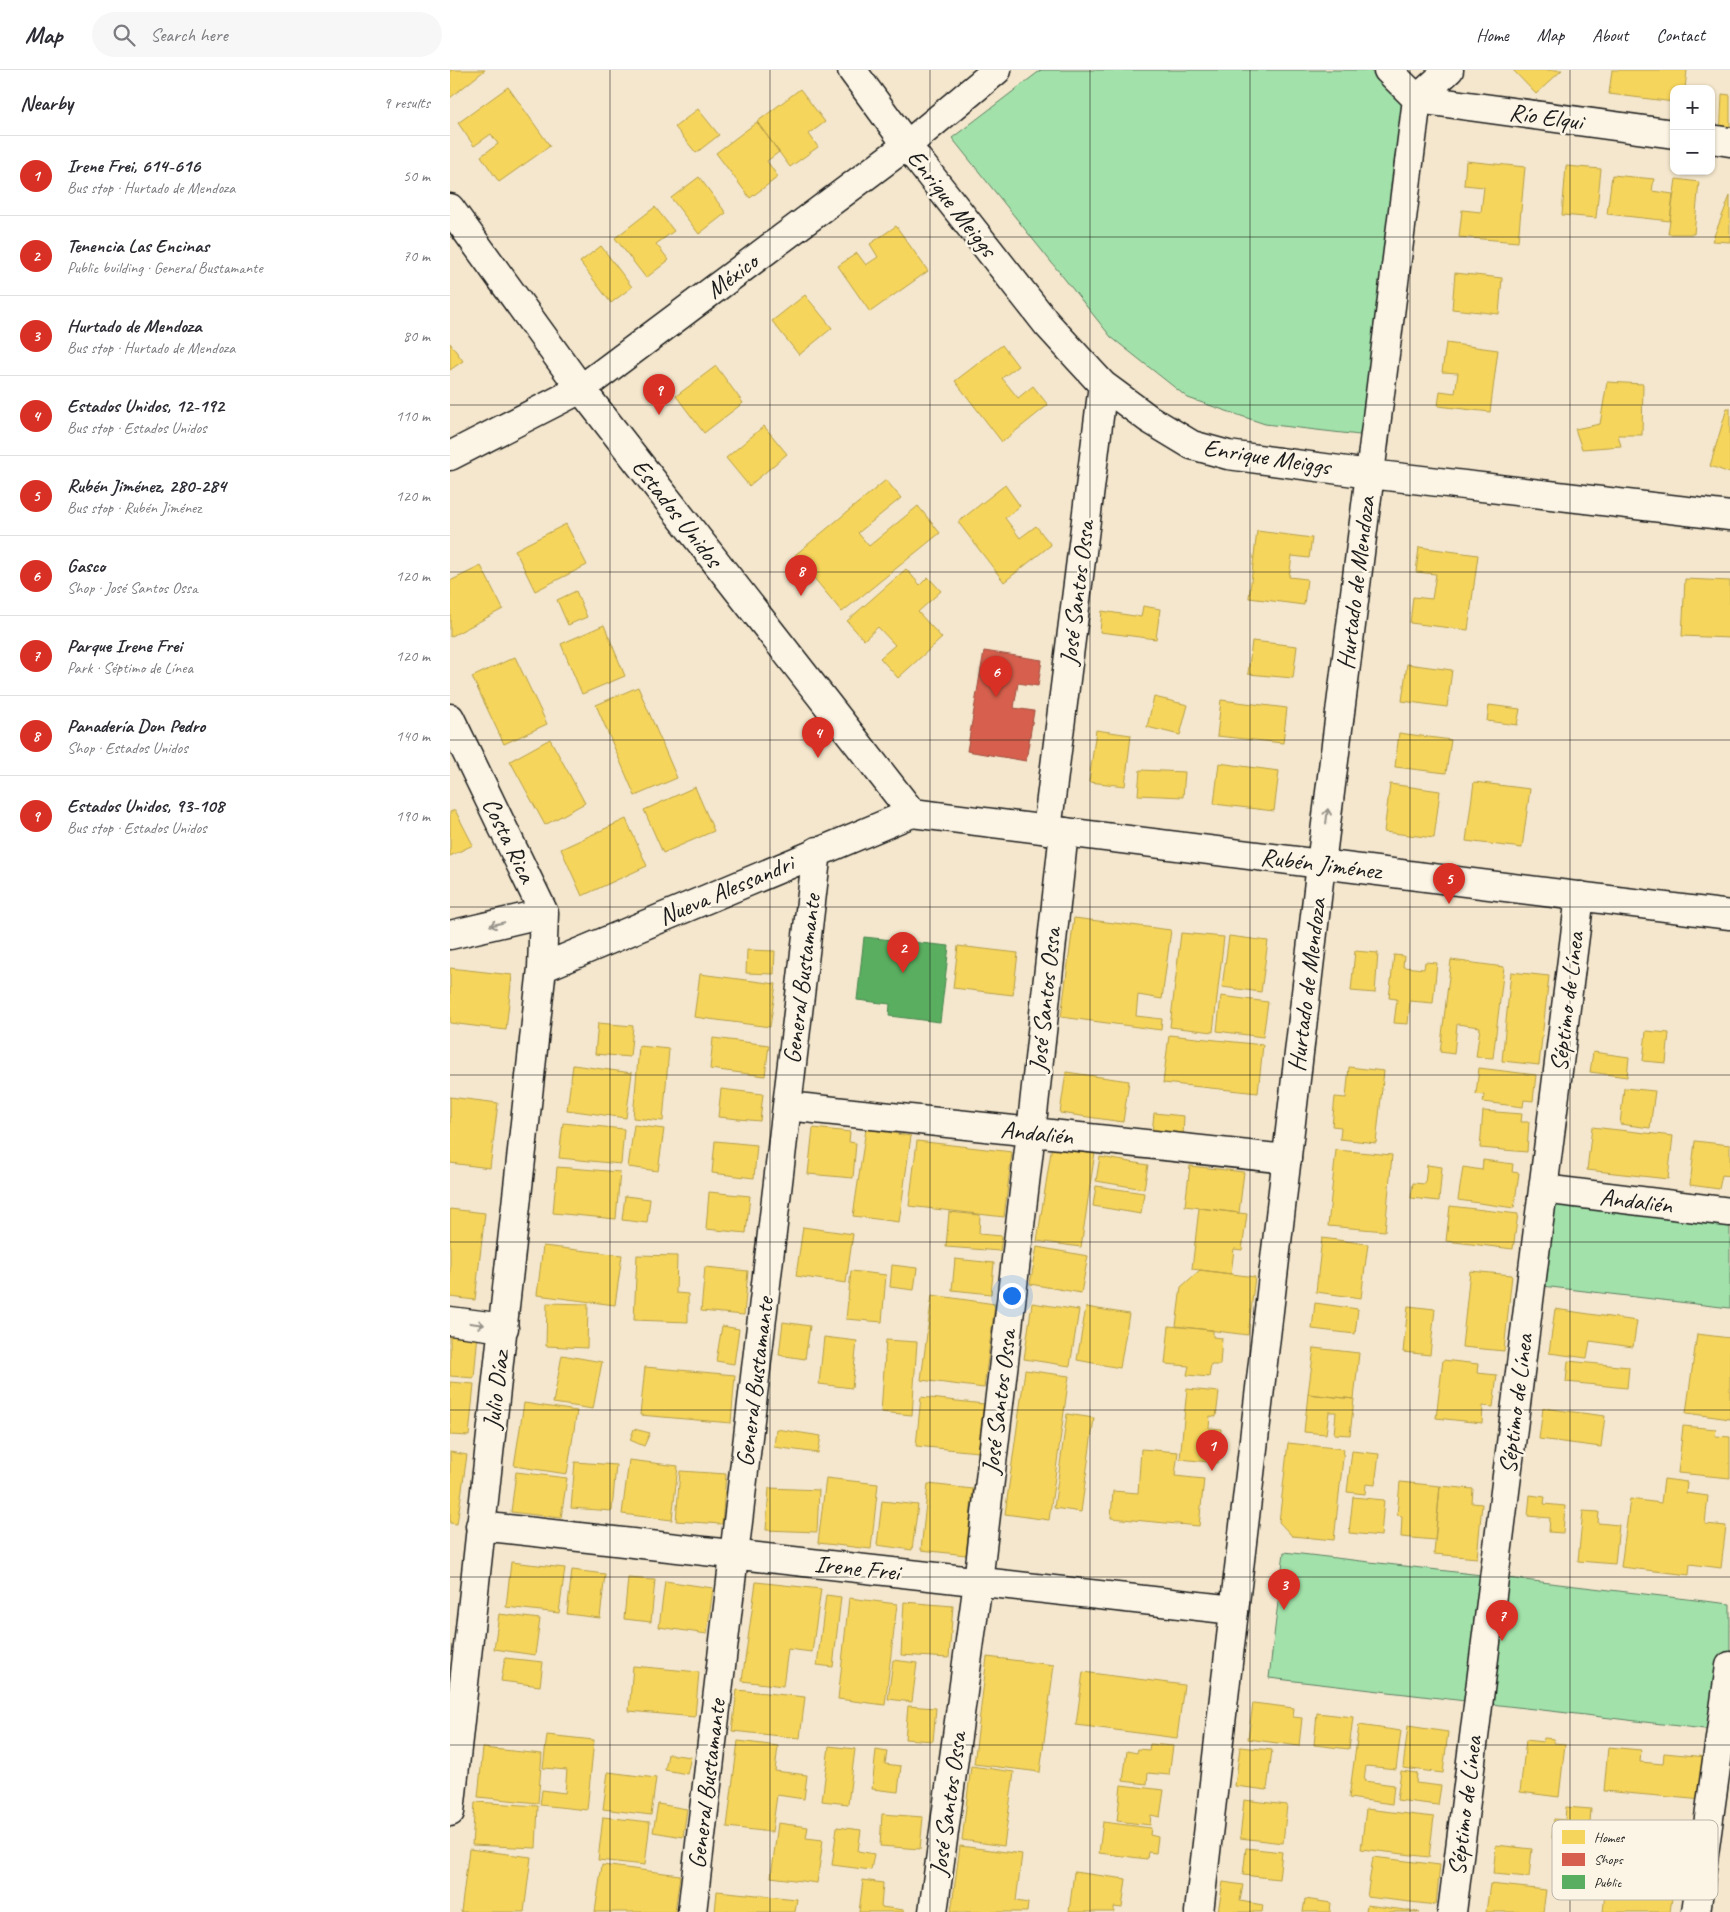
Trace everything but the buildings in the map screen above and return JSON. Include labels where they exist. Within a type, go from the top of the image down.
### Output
[{"type":"street","name":"Enrique Meiggs","points":[[852,70],[907,145],[1047,324],[1103,385],[1149,419],[1192,445],[1228,455],[1370,474],[1730,516]]},
{"type":"street","name":"México","points":[[450,456],[581,389],[907,145],[997,70]]},
{"type":"street","points":[[1388,70],[1417,100],[1449,70]]},
{"type":"street","name":"Río Elqui","points":[[1417,100],[1670,133]]},
{"type":"street","name":"Hurtado de Mendoza","points":[[1199,1912],[1321,864],[1417,100]]},
{"type":"street","points":[[1715,140],[1730,142]]},
{"type":"street","name":"Estados Unidos","points":[[450,208],[581,389],[912,813]]},
{"type":"street","name":"José Santos Ossa","points":[[933,1912],[978,1582],[1031,1132],[1055,831],[1103,385]]},
{"type":"street","name":"Costa Rica","points":[[450,718],[544,913],[542,968]]},
{"type":"street","name":"Rubén Jiménez","points":[[912,813],[1730,915]]},
{"type":"street","name":"Nueva Alessandri","points":[[542,968],[912,813]]},
{"type":"street","name":"General Bustamante","points":[[692,1912],[818,851]]},
{"type":"street","name":"Séptimo de Línea","points":[[1452,1912],[1580,896]]},
{"type":"street","points":[[450,936],[544,913]]},
{"type":"street","name":"Julio Díaz","points":[[450,1812],[542,968]]},
{"type":"street","name":"Andalién","points":[[787,1106],[1286,1159]]},
{"type":"street","name":"Andalién","points":[[1543,1190],[1730,1212]]},
{"type":"street","points":[[450,1321],[504,1328]]},
{"type":"street","name":"Irene Frei","points":[[480,1526],[1234,1610]]},
{"type":"street","points":[[1709,1820],[1730,1666]]},
{"type":"green space","points":[[1041,70],[1369,70],[1409,104],[1368,436],[1265,424],[1188,398],[1111,337],[952,138]]},
{"type":"green space","points":[[1551,1185],[1730,1209],[1730,1308],[1542,1286]]},
{"type":"green space","points":[[1284,1552],[1730,1604],[1730,1732],[1269,1678]]},
{"type":"place","name":"Estados Unidos, 93-108","points":[[659,415]]},
{"type":"place","name":"Panadería Don Pedro","points":[[801,596]]},
{"type":"place","name":"Gasco","points":[[996,697]]},
{"type":"place","name":"Estados Unidos, 12-192","points":[[818,758]]},
{"type":"place","name":"Rubén Jiménez, 280-284","points":[[1449,904]]},
{"type":"place","name":"Tenencia Las Encinas","points":[[903,973]]},
{"type":"place","name":"Irene Frei, 614-616","points":[[1212,1471]]},
{"type":"place","name":"Hurtado de Mendoza","points":[[1284,1610]]},
{"type":"place","name":"Parque Irene Frei","points":[[1502,1641]]}]
